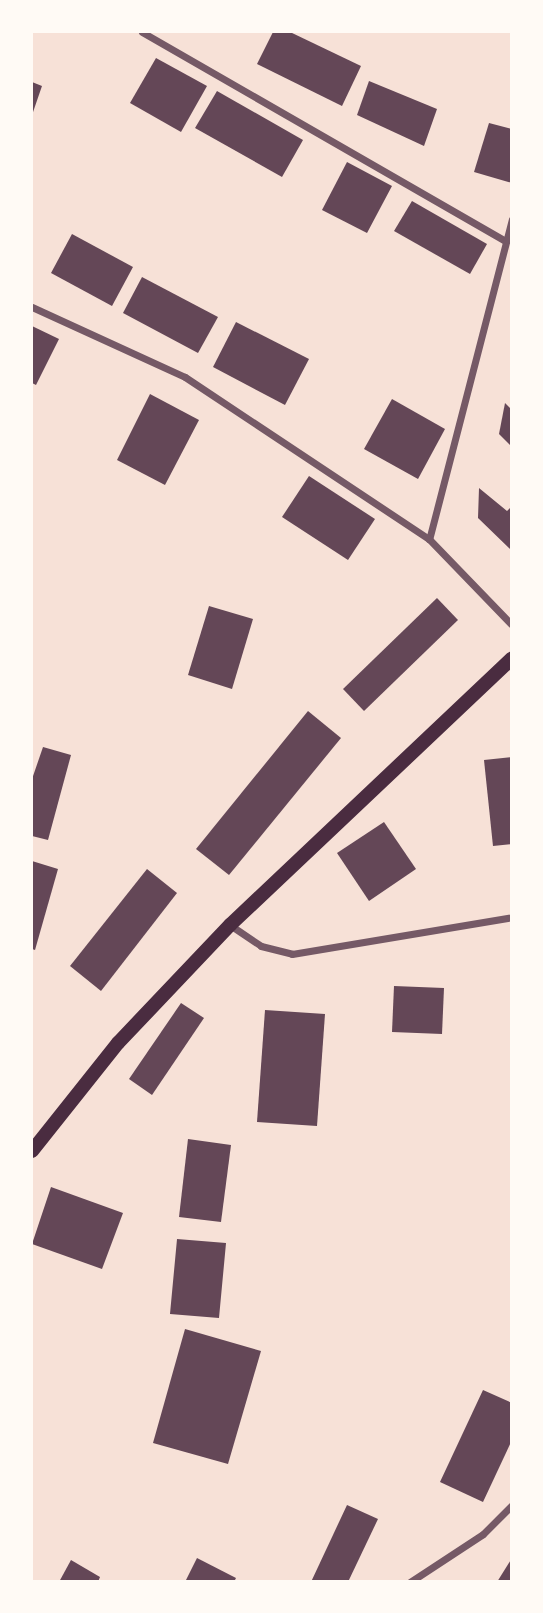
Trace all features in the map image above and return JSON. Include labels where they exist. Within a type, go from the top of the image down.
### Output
[{"type":"main road","points":[[32,1151],[118,1043],[230,925],[512,658]]},
{"type":"street","points":[[142,32],[506,241]]},
{"type":"street","points":[[429,539],[512,219]]},
{"type":"street","points":[[32,307],[185,377],[429,539],[512,625]]},
{"type":"street","points":[[230,925],[261,947],[292,954],[512,917]]},
{"type":"street","points":[[410,1581],[483,1534],[512,1505]]},
{"type":"building","points":[[273,32],[290,32],[361,66],[342,106],[257,64]]},
{"type":"building","points":[[156,58],[207,86],[181,132],[130,103]]},
{"type":"building","points":[[369,81],[437,109],[424,146],[357,115]]},
{"type":"building","points":[[32,82],[42,86],[32,115]]},
{"type":"building","points":[[217,91],[303,140],[282,177],[195,128]]},
{"type":"building","points":[[489,123],[512,129],[512,183],[474,172]]},
{"type":"building","points":[[347,162],[392,186],[367,233],[322,210]]},
{"type":"building","points":[[412,201],[487,244],[470,274],[394,231]]},
{"type":"building","points":[[72,234],[133,267],[112,306],[51,273]]},
{"type":"building","points":[[142,277],[218,317],[198,353],[123,313]]},
{"type":"building","points":[[236,322],[309,359],[285,405],[213,367]]},
{"type":"building","points":[[32,326],[59,339],[36,385],[32,383]]},
{"type":"building","points":[[150,394],[199,420],[165,485],[117,460]]},
{"type":"building","points":[[392,399],[445,429],[418,479],[364,449]]},
{"type":"building","points":[[505,403],[512,410],[512,447],[499,434]]},
{"type":"building","points":[[309,476],[375,519],[348,560],[282,517]]},
{"type":"building","points":[[479,488],[507,511],[512,506],[510,549],[478,518]]},
{"type":"building","points":[[437,598],[458,620],[364,711],[343,689]]},
{"type":"building","points":[[209,606],[253,619],[232,689],[188,675]]},
{"type":"building","points":[[308,711],[341,738],[229,875],[196,849]]},
{"type":"building","points":[[43,747],[71,755],[48,840],[32,836],[32,779]]},
{"type":"building","points":[[512,757],[512,844],[493,846],[484,760]]},
{"type":"building","points":[[384,822],[416,869],[369,901],[337,853]]},
{"type":"building","points":[[32,861],[58,869],[35,950],[32,949]]},
{"type":"building","points":[[147,869],[177,893],[101,991],[70,966]]},
{"type":"building","points":[[394,986],[444,988],[442,1034],[392,1032]]},
{"type":"building","points":[[181,1003],[204,1018],[152,1095],[129,1079]]},
{"type":"building","points":[[265,1010],[325,1014],[317,1126],[257,1122]]},
{"type":"building","points":[[188,1139],[231,1145],[221,1222],[179,1217]]},
{"type":"building","points":[[51,1187],[123,1213],[102,1269],[32,1244]]},
{"type":"building","points":[[177,1239],[226,1243],[219,1318],[170,1314]]},
{"type":"building","points":[[185,1329],[261,1351],[228,1464],[153,1443]]},
{"type":"building","points":[[483,1390],[512,1403],[512,1440],[483,1502],[440,1482]]},
{"type":"building","points":[[347,1505],[378,1519],[348,1582],[311,1582]]},
{"type":"building","points":[[197,1558],[236,1578],[234,1582],[185,1582]]},
{"type":"building","points":[[512,1558],[512,1582],[497,1582]]},
{"type":"building","points":[[71,1560],[100,1577],[98,1582],[59,1582]]}]
